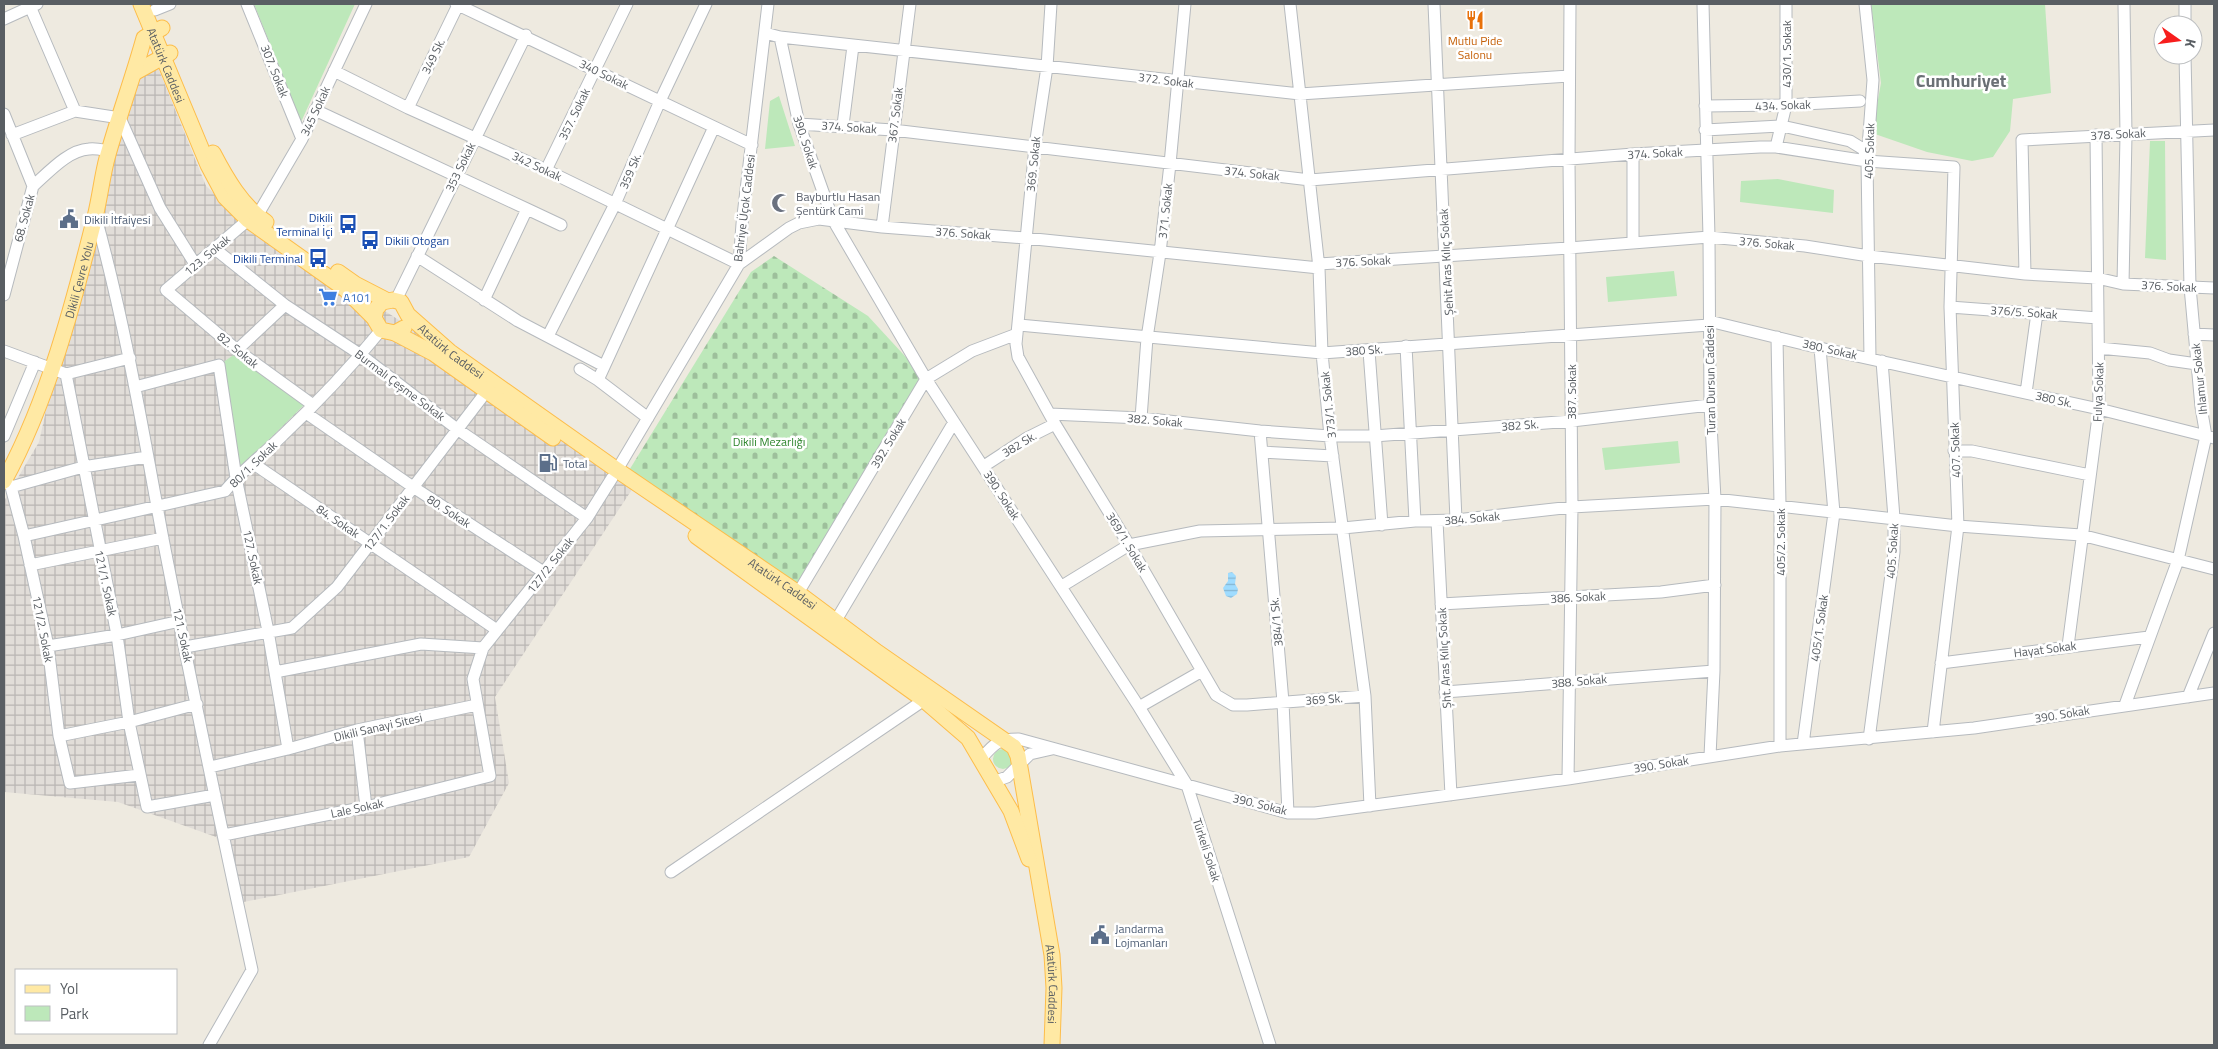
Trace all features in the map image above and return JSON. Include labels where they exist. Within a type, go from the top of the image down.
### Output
[{"type":"main road","name":"Atatürk Caddesi","points":[[150,6],[167,54],[214,155],[252,218],[345,289],[384,327],[433,354],[486,392],[798,593],[835,622],[1014,748],[1019,766],[1052,956],[1054,988],[1052,1045]]},
{"type":"main road","name":"Dikili Çevre Yolu","points":[[7,482],[28,433],[52,367],[73,300],[110,151],[144,38],[157,30]]},
{"type":"main road","points":[[134,73],[167,54]]},
{"type":"main road","name":"Atatürk Caddesi","points":[[252,218],[355,284],[404,306],[408,315],[450,352],[924,700],[968,738],[1010,811],[1035,875],[1046,923]]},
{"type":"main road","points":[[384,327],[379,305],[391,300]]},
{"type":"main road","name":"Atatürk Caddesi","points":[[384,327],[406,324],[408,315]]},
{"type":"street","points":[[150,6],[170,4]]},
{"type":"street","name":"307. Sokak","points":[[248,4],[302,139]]},
{"type":"street","name":"345 Sokak","points":[[252,218],[302,139],[366,4]]},
{"type":"street","name":"340 Sokak","points":[[457,4],[480,8],[526,36],[752,145]]},
{"type":"street","name":"349 Sk.","points":[[408,108],[457,4]]},
{"type":"street","name":"357. Sokak","points":[[546,170],[627,4]]},
{"type":"street","name":"359 Sk.","points":[[548,336],[616,204],[660,101],[706,4]]},
{"type":"street","name":"Bahriye Üçok Caddesi","points":[[614,474],[739,264],[768,4]]},
{"type":"street","name":"367. Sokak","points":[[882,227],[910,4]]},
{"type":"street","name":"369. Sokak","points":[[1018,330],[1025,238],[1046,67],[1050,4]]},
{"type":"street","name":"371. Sokak","points":[[1140,418],[1147,338],[1160,253],[1170,164],[1185,4]]},
{"type":"street","name":"373/1. Sokak","points":[[1290,4],[1319,266],[1322,353],[1330,436],[1365,696],[1370,806]]},
{"type":"street","name":"Şehit Aras Kılıç Sokak","points":[[1434,4],[1450,343],[1456,520]]},
{"type":"street","name":"387. Sokak","points":[[1568,780],[1572,507],[1569,248],[1570,4]]},
{"type":"street","name":"Turan Dursun Caddesi","points":[[1703,4],[1705,150],[1709,237],[1710,405],[1715,498],[1714,671],[1710,756]]},
{"type":"street","name":"430/1. Sokak","points":[[1776,147],[1786,105],[1786,4]]},
{"type":"street","name":"405. Sokak","points":[[1865,4],[1873,80],[1867,161],[1870,358]]},
{"type":"street","points":[[2124,4],[2126,135],[2124,284]]},
{"type":"street","points":[[4,19],[32,5],[75,111]]},
{"type":"street","name":"372. Sokak","points":[[764,33],[780,37],[853,46],[1300,94],[1569,76]]},
{"type":"street","name":"353 Sokak","points":[[391,300],[417,256],[526,36]]},
{"type":"street","name":"390. Sokak","points":[[780,37],[799,124],[833,220],[926,379],[1062,586],[1187,785],[1288,813],[1315,813],[1568,780],[1780,746],[1933,732],[2214,693]]},
{"type":"street","points":[[843,125],[853,46]]},
{"type":"street","name":"Ihlamur Sokak","points":[[2125,705],[2178,560],[2210,437],[2200,407],[2190,288],[2185,65]]},
{"type":"street","name":"342 Sokak","points":[[334,71],[408,108],[546,170],[739,264]]},
{"type":"street","name":"434. Sokak","points":[[1705,106],[1786,105],[1860,101]]},
{"type":"street","points":[[315,110],[561,225]]},
{"type":"street","points":[[12,135],[75,111],[120,118],[160,208],[195,264]]},
{"type":"street","name":"68. Sokak","points":[[4,114],[33,186],[4,295]]},
{"type":"street","name":"374. Sokak","points":[[799,124],[843,125],[893,130],[1310,180],[1705,150]]},
{"type":"street","points":[[1705,130],[1782,126],[1850,141],[1863,149],[1867,161],[1776,147],[1705,150]]},
{"type":"street","points":[[598,380],[714,127]]},
{"type":"street","name":"378. Sokak","points":[[2025,274],[2022,140],[2214,130]]},
{"type":"street","name":"Fulya Sokak","points":[[2068,646],[2081,535],[2099,409],[2096,135]]},
{"type":"street","points":[[33,186],[61,162],[80,151],[90,148],[110,151]]},
{"type":"street","points":[[1633,154],[1633,242]]},
{"type":"street","name":"407. Sokak","points":[[1867,161],[1954,167],[1950,307],[1958,526],[1933,732]]},
{"type":"street","points":[[484,300],[527,209]]},
{"type":"street","name":"121. Sokak","points":[[95,216],[130,358],[163,538],[252,970],[209,1045]]},
{"type":"street","name":"123. Sokak","points":[[166,290],[252,218]]},
{"type":"street","name":"376. Sokak","points":[[739,264],[789,228],[810,220],[833,220],[882,227],[1025,238],[1160,253],[1319,266],[1709,237],[1805,246],[1869,256],[2025,274],[2097,278],[2124,284],[2214,288]]},
{"type":"street","name":"Burmalı Çeşme Sokak","points":[[216,249],[285,305],[361,355],[457,429],[587,518]]},
{"type":"street","points":[[417,256],[518,321],[604,366]]},
{"type":"street","name":"82. Sokak","points":[[166,290],[310,409]]},
{"type":"street","points":[[237,350],[285,305]]},
{"type":"street","name":"376/5. Sokak","points":[[1950,307],[2098,318]]},
{"type":"street","points":[[2026,393],[2037,313]]},
{"type":"street","name":"380 Sk.","points":[[1018,330],[1147,338],[1322,353],[1571,336],[1709,323]]},
{"type":"street","name":"380. Sokak","points":[[1709,323],[1952,376]]},
{"type":"street","name":"80/1. Sokak","points":[[24,536],[225,492],[236,478],[254,464],[310,409],[361,355],[384,327]]},
{"type":"street","name":"392. Sokak","points":[[798,593],[926,379],[972,351],[1018,330]]},
{"type":"street","name":"369/1. Sokak","points":[[1018,330],[1016,344],[1018,357],[1052,419],[1129,545],[1216,695],[1233,705],[1283,702]]},
{"type":"street","points":[[2194,334],[2214,335]]},
{"type":"street","name":"405/2. Sokak","points":[[1776,338],[1780,505],[1780,746]]},
{"type":"street","points":[[1406,346],[1415,521]]},
{"type":"street","name":"405/1. Sokak","points":[[1803,744],[1834,513],[1820,348]]},
{"type":"street","points":[[2099,348],[2150,353],[2169,360],[2197,364]]},
{"type":"street","points":[[1368,350],[1382,525]]},
{"type":"street","points":[[4,351],[52,367],[66,374],[130,358]]},
{"type":"street","name":"405. Sokak","points":[[1869,739],[1894,552],[1894,518],[1882,361]]},
{"type":"street","points":[[4,436],[35,362]]},
{"type":"street","name":"127. Sokak","points":[[135,387],[219,365],[236,478],[268,631],[288,749]]},
{"type":"street","points":[[580,370],[598,380],[648,418]]},
{"type":"street","name":"121/1. Sokak","points":[[66,374],[93,520],[117,635],[129,722],[146,807],[215,795]]},
{"type":"street","name":"380 Sk.","points":[[1952,376],[2099,409],[2210,437]]},
{"type":"street","name":"127/1. Sokak","points":[[185,647],[292,628],[337,587],[486,392]]},
{"type":"street","name":"382 Sk.","points":[[1330,436],[1374,436],[1572,421],[1710,405]]},
{"type":"street","name":"80. Sokak","points":[[310,409],[413,488],[545,573]]},
{"type":"street","name":"382. Sokak","points":[[1052,419],[1140,418],[1260,431],[1330,436]]},
{"type":"street","name":"382 Sk.","points":[[984,466],[1052,419]]},
{"type":"street","points":[[835,622],[954,422]]},
{"type":"street","name":"384/1 Sk.","points":[[1260,431],[1283,702],[1288,813]]},
{"type":"street","points":[[1954,451],[1972,451],[2090,475]]},
{"type":"street","points":[[1262,452],[1333,456]]},
{"type":"street","points":[[7,482],[147,457]]},
{"type":"street","name":"84. Sokak","points":[[254,464],[497,630]]},
{"type":"street","name":"127/2. Sokak","points":[[477,705],[473,679],[483,648],[545,573],[587,518],[614,474]]},
{"type":"street","name":"121/2. Sokak","points":[[7,482],[24,536],[48,646],[59,736],[70,783],[139,775]]},
{"type":"street","name":"384. Sokak","points":[[1062,586],[1129,545],[1200,531],[1343,528],[1415,521],[1456,520],[1572,507],[1715,498],[1958,526],[2081,535],[2214,568]]},
{"type":"street","name":"Şht. Aras Kılıç Sokak","points":[[1437,521],[1451,795]]},
{"type":"street","points":[[30,565],[163,538]]},
{"type":"street","name":"386. Sokak","points":[[1441,604],[1661,592],[1715,585]]},
{"type":"street","points":[[48,646],[117,635],[180,620]]},
{"type":"street","points":[[2188,697],[2214,632]]},
{"type":"street","name":"Hayat Sokak","points":[[1941,663],[2149,637]]},
{"type":"street","points":[[275,672],[420,644],[483,648]]},
{"type":"street","points":[[1139,707],[1202,671]]},
{"type":"street","name":"388. Sokak","points":[[1446,692],[1714,671]]},
{"type":"street","name":"369 Sk.","points":[[1283,702],[1365,696]]},
{"type":"street","points":[[671,872],[924,700]]},
{"type":"street","points":[[59,736],[129,722],[197,704]]},
{"type":"street","name":"Dikili Sanayi Sitesi","points":[[210,767],[288,749],[357,730],[477,705]]},
{"type":"street","name":"Lale Sokak","points":[[224,835],[366,807],[490,776],[477,705]]},
{"type":"street","points":[[357,730],[366,807]]},
{"type":"street","points":[[980,760],[992,746],[1002,739],[1019,739],[1187,785]]},
{"type":"street","points":[[993,782],[1007,777],[1030,754],[1056,749]]},
{"type":"street","name":"Türkeli Sokak","points":[[1187,785],[1270,1045]]},
{"type":"shaded area","points":[[157,65],[206,186],[243,220],[480,372],[635,485],[495,697],[509,783],[469,857],[239,903],[216,837],[118,802],[4,792],[4,501],[39,442],[87,226],[137,78]]},
{"type":"green space","points":[[254,4],[355,4],[301,122]]},
{"type":"green space","points":[[1871,4],[2045,4],[2051,93],[2013,99],[2010,131],[1993,157],[1972,161],[1927,152],[1872,133],[1881,83]]},
{"type":"green space","points":[[779,96],[795,146],[765,149],[770,101]]},
{"type":"green space","points":[[2150,141],[2165,141],[2166,260],[2145,258]]},
{"type":"green space","points":[[1778,179],[1834,190],[1833,213],[1740,202],[1741,181]]},
{"type":"green space","name":"Dikili Mezarlığı","points":[[774,256],[868,316],[926,379],[801,589],[628,472],[751,272]]},
{"type":"green space","points":[[1674,271],[1677,296],[1608,302],[1606,277]]},
{"type":"green space","points":[[235,354],[305,404],[238,470],[219,365]]},
{"type":"green space","points":[[1678,441],[1680,463],[1605,470],[1602,448]]},
{"type":"green space","points":[[1003,749],[1010,752],[1013,759],[1010,766],[1003,769],[996,766],[993,759],[996,752]]},
{"type":"water","points":[[1232,572],[1236,576],[1235,584],[1238,589],[1237,594],[1231,598],[1226,596],[1223,588],[1228,581],[1228,573]]},
{"type":"place","name":"Mutlu Pide Salonu","points":[[1475,20]]},
{"type":"place","name":"Bayburtlu Hasan Şentürk Cami","points":[[781,203]]},
{"type":"place","name":"Dikili İtfaiyesi","points":[[69,219]]},
{"type":"place","name":"Dikili Terminal İçi","points":[[348,224]]},
{"type":"place","name":"Dikili Otogarı","points":[[370,240]]},
{"type":"place","name":"Dikili Terminal","points":[[318,258]]},
{"type":"place","name":"A101","points":[[328,297]]},
{"type":"place","name":"Total","points":[[548,463]]},
{"type":"place","name":"Jandarma Lojmanları","points":[[1100,935]]},
{"type":"district","name":"Cumhuriyet","points":[[1961,80]]}]
